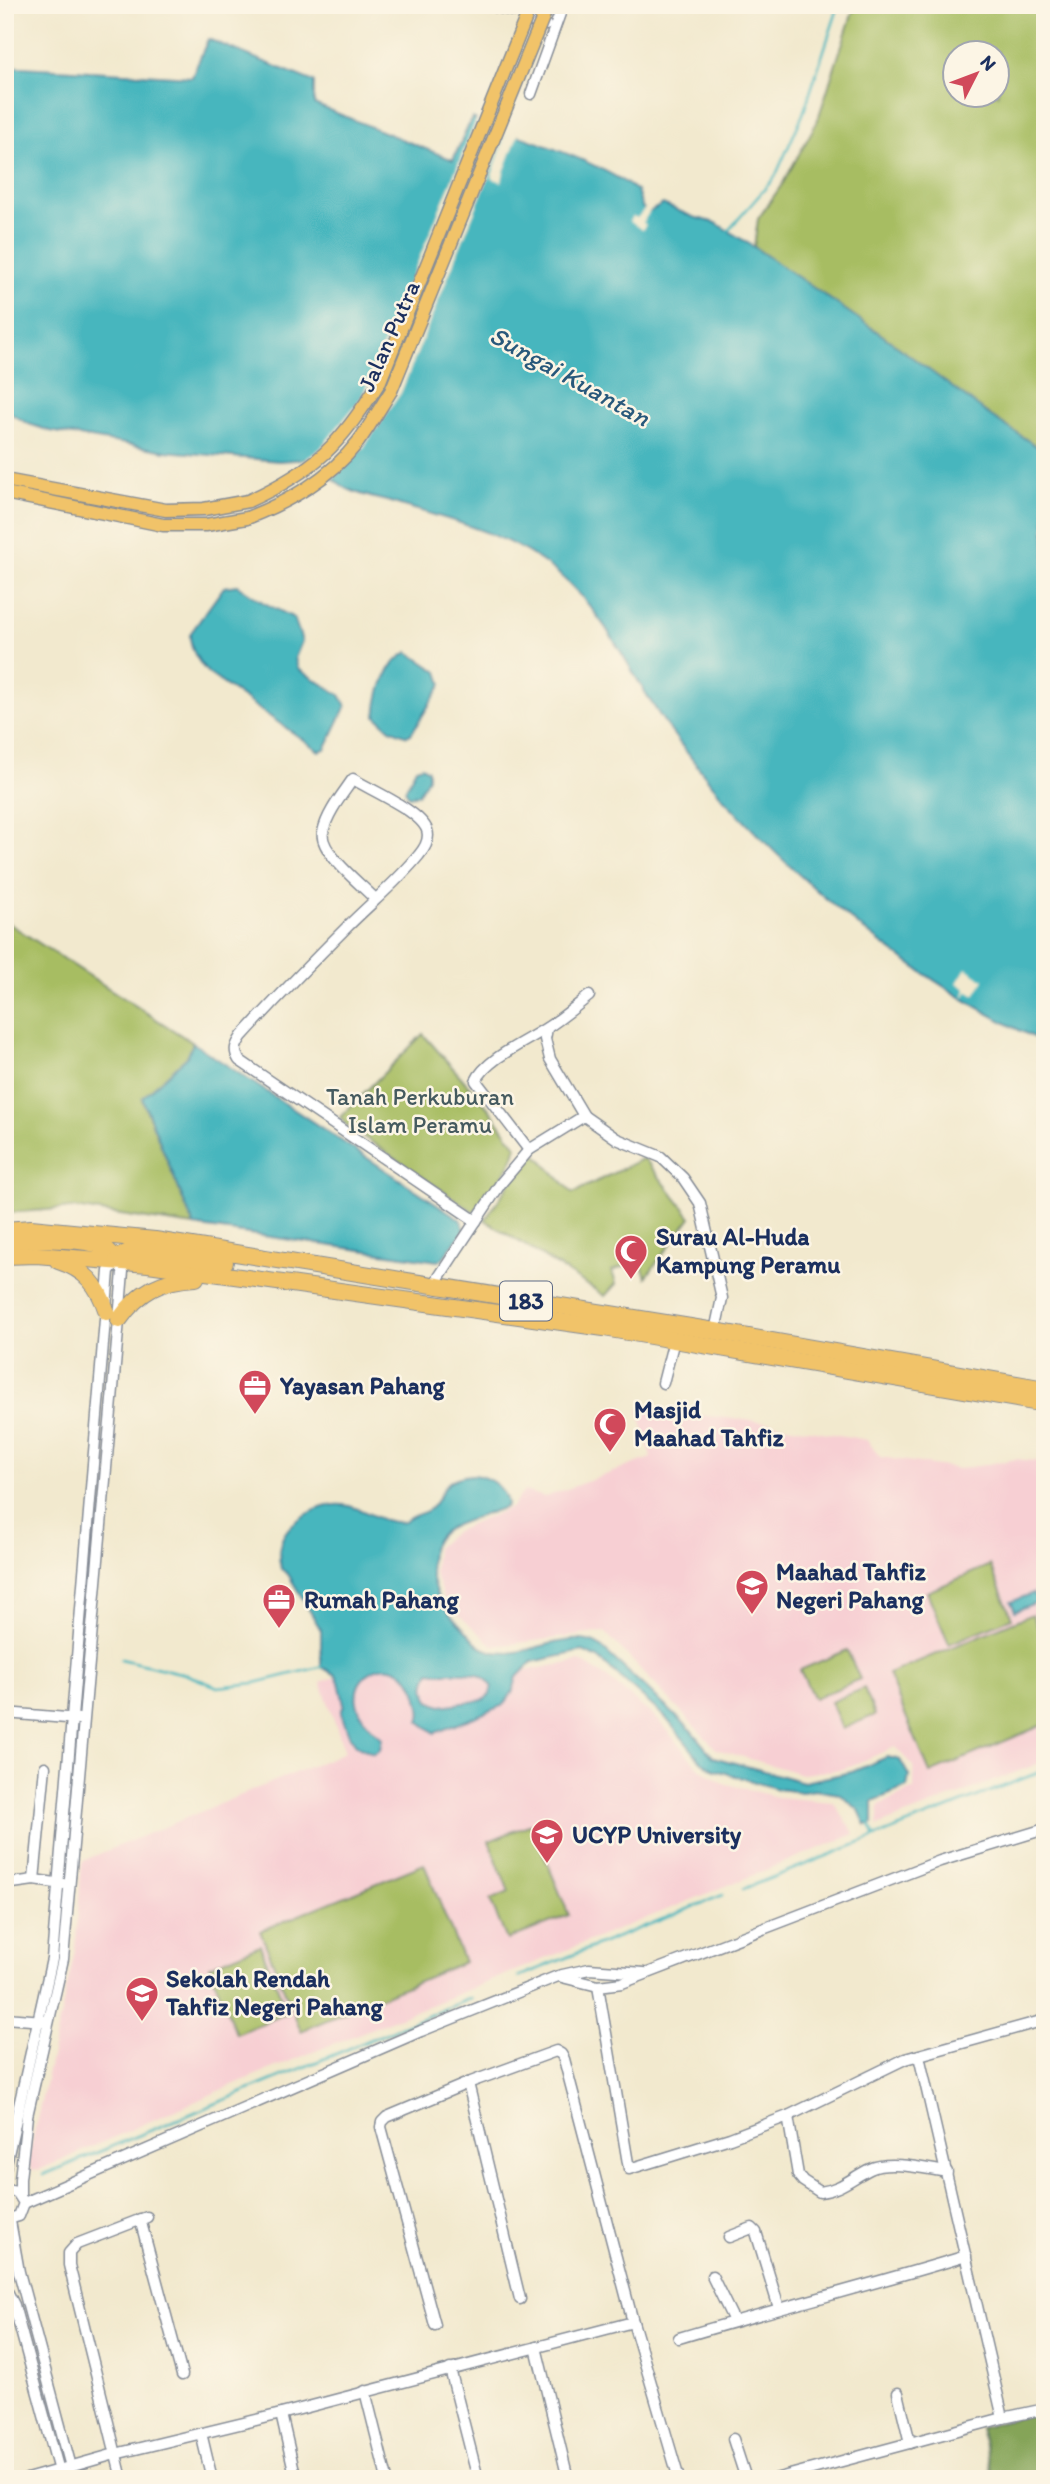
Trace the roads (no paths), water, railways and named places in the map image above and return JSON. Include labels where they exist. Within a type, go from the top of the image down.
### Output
[{"type":"highway","name":"183","points":[[5,1230],[31,1228],[155,1240],[715,1331],[1045,1389]]},
{"type":"highway","points":[[5,1241],[31,1239],[97,1244],[109,1251],[117,1261],[124,1254],[135,1250],[260,1266],[278,1260]]},
{"type":"highway","name":"183","points":[[5,1256],[36,1255],[117,1261],[604,1328],[1045,1404]]},
{"type":"highway","points":[[36,1255],[63,1263],[83,1273],[100,1291],[113,1316],[156,1286],[174,1279],[230,1276]]},
{"type":"main road","name":"Jalan Putra","points":[[5,493],[163,525],[206,525],[247,518],[280,505],[310,487],[335,467],[359,441],[391,391],[548,5]]},
{"type":"main road","name":"Jalan Putra","points":[[5,480],[166,510],[204,509],[248,501],[285,484],[321,459],[362,411],[380,381],[525,6]]},
{"type":"street","points":[[486,5],[514,11],[525,6],[529,20],[544,25],[557,19]]},
{"type":"street","points":[[531,94],[563,5]]},
{"type":"street","points":[[544,25],[547,52]]},
{"type":"street","points":[[375,899],[331,855],[323,842],[322,833],[330,814],[353,779],[423,823],[429,833],[427,842],[421,853],[242,1037],[236,1046],[235,1054],[249,1067],[476,1221]]},
{"type":"street","points":[[528,1150],[476,1081],[479,1073],[547,1028],[589,996]]},
{"type":"street","points":[[547,1028],[545,1040],[550,1059],[584,1116],[617,1139],[661,1157],[683,1178],[700,1203],[720,1286],[721,1307],[715,1331]]},
{"type":"street","points":[[433,1286],[501,1183],[528,1150],[584,1116]]},
{"type":"street","points":[[71,2467],[19,2272],[8,2220],[22,2212],[20,2179],[27,2116],[63,1959],[64,1884],[113,1316],[123,1271],[117,1261]]},
{"type":"street","points":[[663,1384],[674,1340]]},
{"type":"street","points":[[5,1713],[78,1719]]},
{"type":"street","points":[[34,1880],[45,1767]]},
{"type":"street","points":[[558,1976],[598,1986],[622,1983],[940,1861],[1045,1829]]},
{"type":"street","points":[[5,1884],[34,1880],[64,1884]]},
{"type":"street","points":[[5,2168],[11,2116],[52,1959],[64,1884]]},
{"type":"street","points":[[22,2199],[558,1976],[589,1969],[644,1973]]},
{"type":"street","points":[[598,1986],[629,2169],[730,2138],[788,2116],[905,2059],[1045,2020]]},
{"type":"street","points":[[5,2018],[50,2022]]},
{"type":"street","points":[[435,2325],[381,2127],[382,2122],[387,2117],[468,2083],[556,2051],[564,2059],[633,2322],[679,2479]]},
{"type":"street","points":[[919,2056],[1003,2418]]},
{"type":"street","points":[[468,2083],[520,2298]]},
{"type":"street","points":[[788,2116],[798,2175],[820,2192],[851,2182],[875,2167],[902,2165],[947,2172]]},
{"type":"street","points":[[5,2190],[12,2190],[22,2199]]},
{"type":"street","points":[[122,2479],[69,2265],[69,2253],[77,2244],[143,2218],[182,2375]]},
{"type":"street","points":[[729,2237],[748,2228],[756,2232],[779,2308]]},
{"type":"street","points":[[679,2338],[779,2308],[880,2283],[966,2256]]},
{"type":"street","points":[[712,2276],[734,2321]]},
{"type":"street","points":[[5,2287],[14,2305],[59,2471]]},
{"type":"street","points":[[27,2479],[115,2454],[281,2414],[633,2322]]},
{"type":"street","points":[[536,2347],[568,2479]]},
{"type":"street","points":[[450,2369],[478,2479]]},
{"type":"street","points":[[365,2390],[387,2479]]},
{"type":"street","points":[[898,2393],[910,2443]]},
{"type":"street","points":[[775,2479],[1045,2409]]},
{"type":"street","points":[[281,2414],[296,2479]]},
{"type":"street","points":[[201,2432],[212,2479]]},
{"type":"street","points":[[733,2439],[746,2479]]},
{"type":"water","name":"Sungai Kuantan","points":[[208,39],[314,82],[314,104],[453,160],[472,118],[580,159],[620,179],[637,191],[646,211],[663,204],[693,217],[716,223],[882,335],[988,414],[1045,452],[1045,1043],[959,996],[918,969],[878,941],[802,878],[733,809],[702,772],[659,714],[608,631],[578,593],[560,575],[523,549],[462,523],[352,491],[309,459],[279,461],[166,451],[50,431],[29,424],[5,410],[5,66],[192,77]]},
{"type":"water","points":[[237,585],[294,618],[302,641],[295,658],[298,669],[340,695],[346,706],[325,749],[319,751],[208,673],[195,655],[190,634],[224,587]]},
{"type":"water","points":[[408,652],[438,672],[442,684],[411,734],[407,736],[390,729],[376,716],[388,672],[400,657]]},
{"type":"water","points":[[422,766],[428,770],[428,778],[418,794],[409,796],[405,790],[416,768]]},
{"type":"water","points":[[193,1043],[461,1220],[464,1230],[442,1259],[438,1261],[194,1226],[142,1098],[187,1057]]},
{"type":"water","points":[[471,1475],[490,1480],[500,1488],[507,1506],[448,1529],[436,1540],[430,1557],[431,1576],[441,1603],[482,1648],[499,1653],[528,1650],[558,1642],[587,1641],[600,1646],[689,1728],[713,1757],[804,1782],[852,1772],[887,1757],[900,1760],[909,1776],[907,1787],[873,1801],[873,1823],[866,1825],[859,1810],[840,1794],[778,1789],[713,1769],[701,1761],[666,1718],[598,1658],[583,1651],[532,1662],[517,1677],[513,1691],[504,1705],[435,1733],[419,1721],[421,1712],[417,1695],[408,1677],[395,1669],[380,1668],[368,1674],[359,1685],[357,1700],[364,1718],[382,1738],[380,1749],[374,1754],[356,1745],[341,1713],[344,1704],[336,1675],[321,1667],[321,1630],[288,1574],[281,1569],[281,1542],[291,1527],[306,1514],[334,1505],[351,1506],[387,1521],[405,1522],[430,1509],[445,1487],[461,1477]],"holes":[[[430,1672],[472,1673],[480,1676],[492,1686],[490,1694],[484,1700],[441,1706],[429,1701],[426,1689]]]},
{"type":"water","points":[[1033,1593],[1037,1602],[1015,1611],[1011,1602]]},
{"type":"waterway","points":[[728,231],[775,177],[803,114],[839,5]]},
{"type":"waterway","points":[[121,1659],[185,1674],[218,1687],[255,1683],[324,1666]]},
{"type":"waterway","points":[[743,1889],[1045,1770]]},
{"type":"waterway","points":[[870,1824],[875,1837]]},
{"type":"waterway","points":[[518,1977],[723,1895]]},
{"type":"waterway","points":[[43,2175],[471,1998]]},
{"type":"place","name":"Surau Al-Huda Kampung Peramu","points":[[631,1281]]},
{"type":"place","name":"Yayasan Pahang","points":[[255,1416]]},
{"type":"place","name":"Masjid Maahad Tahfiz","points":[[610,1454]]},
{"type":"place","name":"Maahad Tahfiz Negeri Pahang","points":[[752,1616]]},
{"type":"place","name":"Rumah Pahang","points":[[279,1630]]},
{"type":"place","name":"UCYP University","points":[[547,1865]]},
{"type":"place","name":"Sekolah Rendah Tahfiz Negeri Pahang","points":[[142,2023]]},
{"type":"park label","name":"Tanah Perkuburan Islam Peramu","points":[[420,1111]]}]
